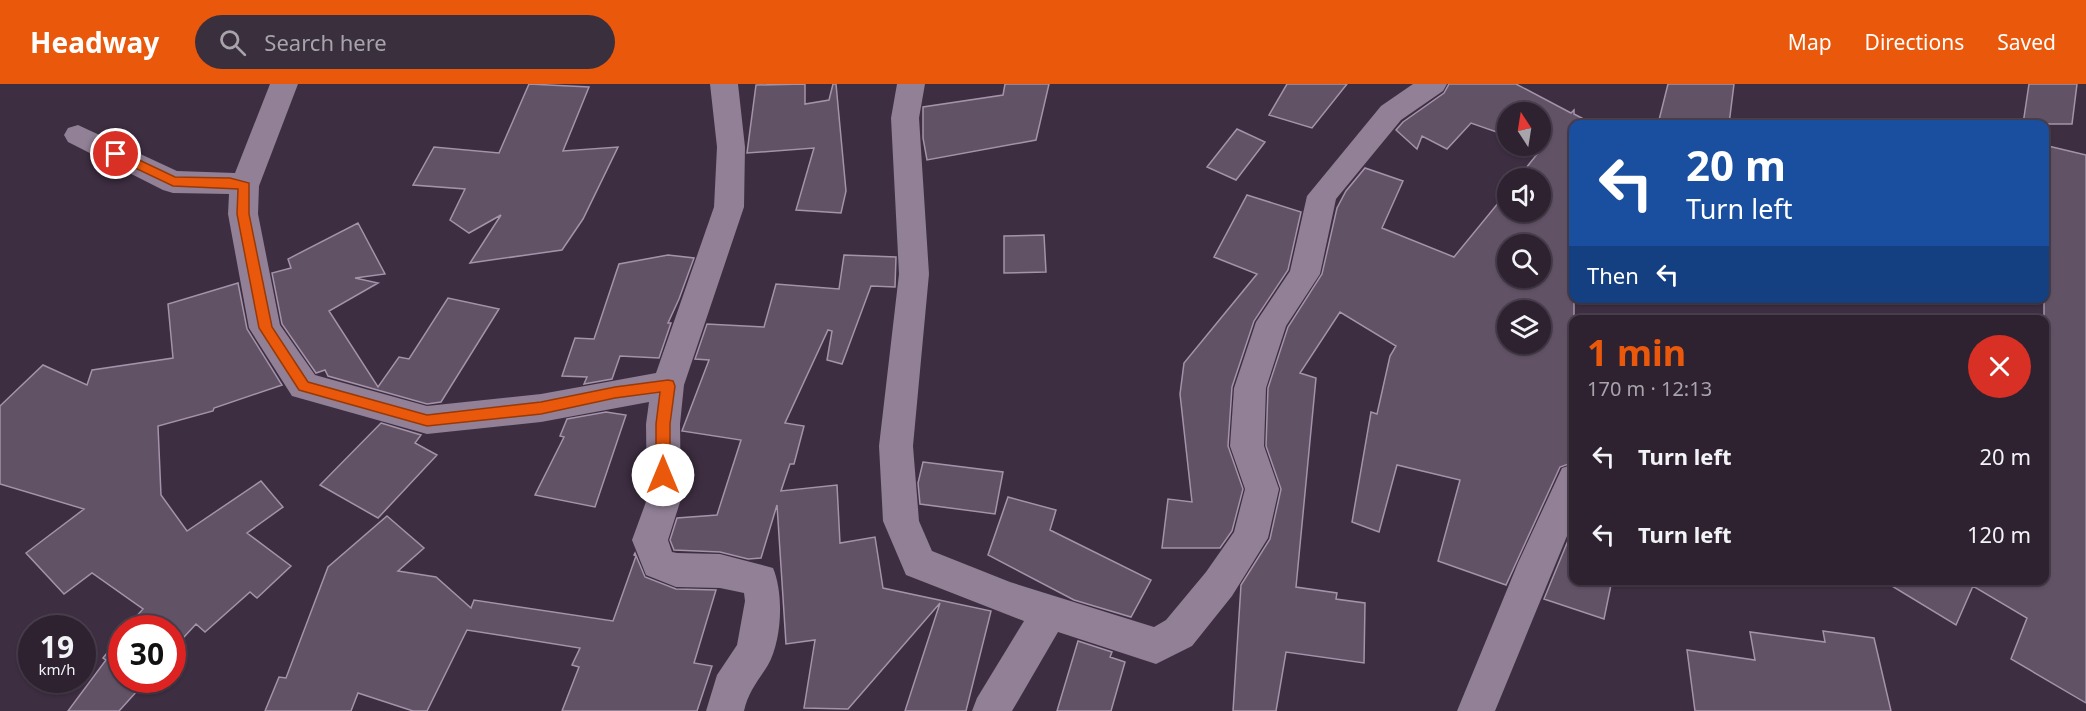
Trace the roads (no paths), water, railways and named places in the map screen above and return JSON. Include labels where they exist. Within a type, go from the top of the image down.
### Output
[{"type":"street","points":[[284,84],[244,186],[243,214],[265,328],[304,386],[427,420],[541,408],[615,393],[668,386]]},
{"type":"street","points":[[724,84],[731,147],[729,207],[668,386],[663,424],[664,499],[650,540],[659,563],[676,570],[720,571],[760,580],[763,601],[755,651],[730,688],[725,711]]},
{"type":"street","points":[[911,84],[905,118],[914,274],[896,446],[901,521],[919,563],[1009,599],[1156,646],[1179,633],[1219,584],[1250,538],[1262,489],[1246,446],[1250,388],[1272,322],[1305,274],[1322,196],[1390,113],[1433,84]]},
{"type":"street","points":[[78,135],[173,182],[230,183],[244,186]]},
{"type":"street","points":[[1476,711],[1536,563],[1569,490]]},
{"type":"street","points":[[991,711],[1050,612]]}]
